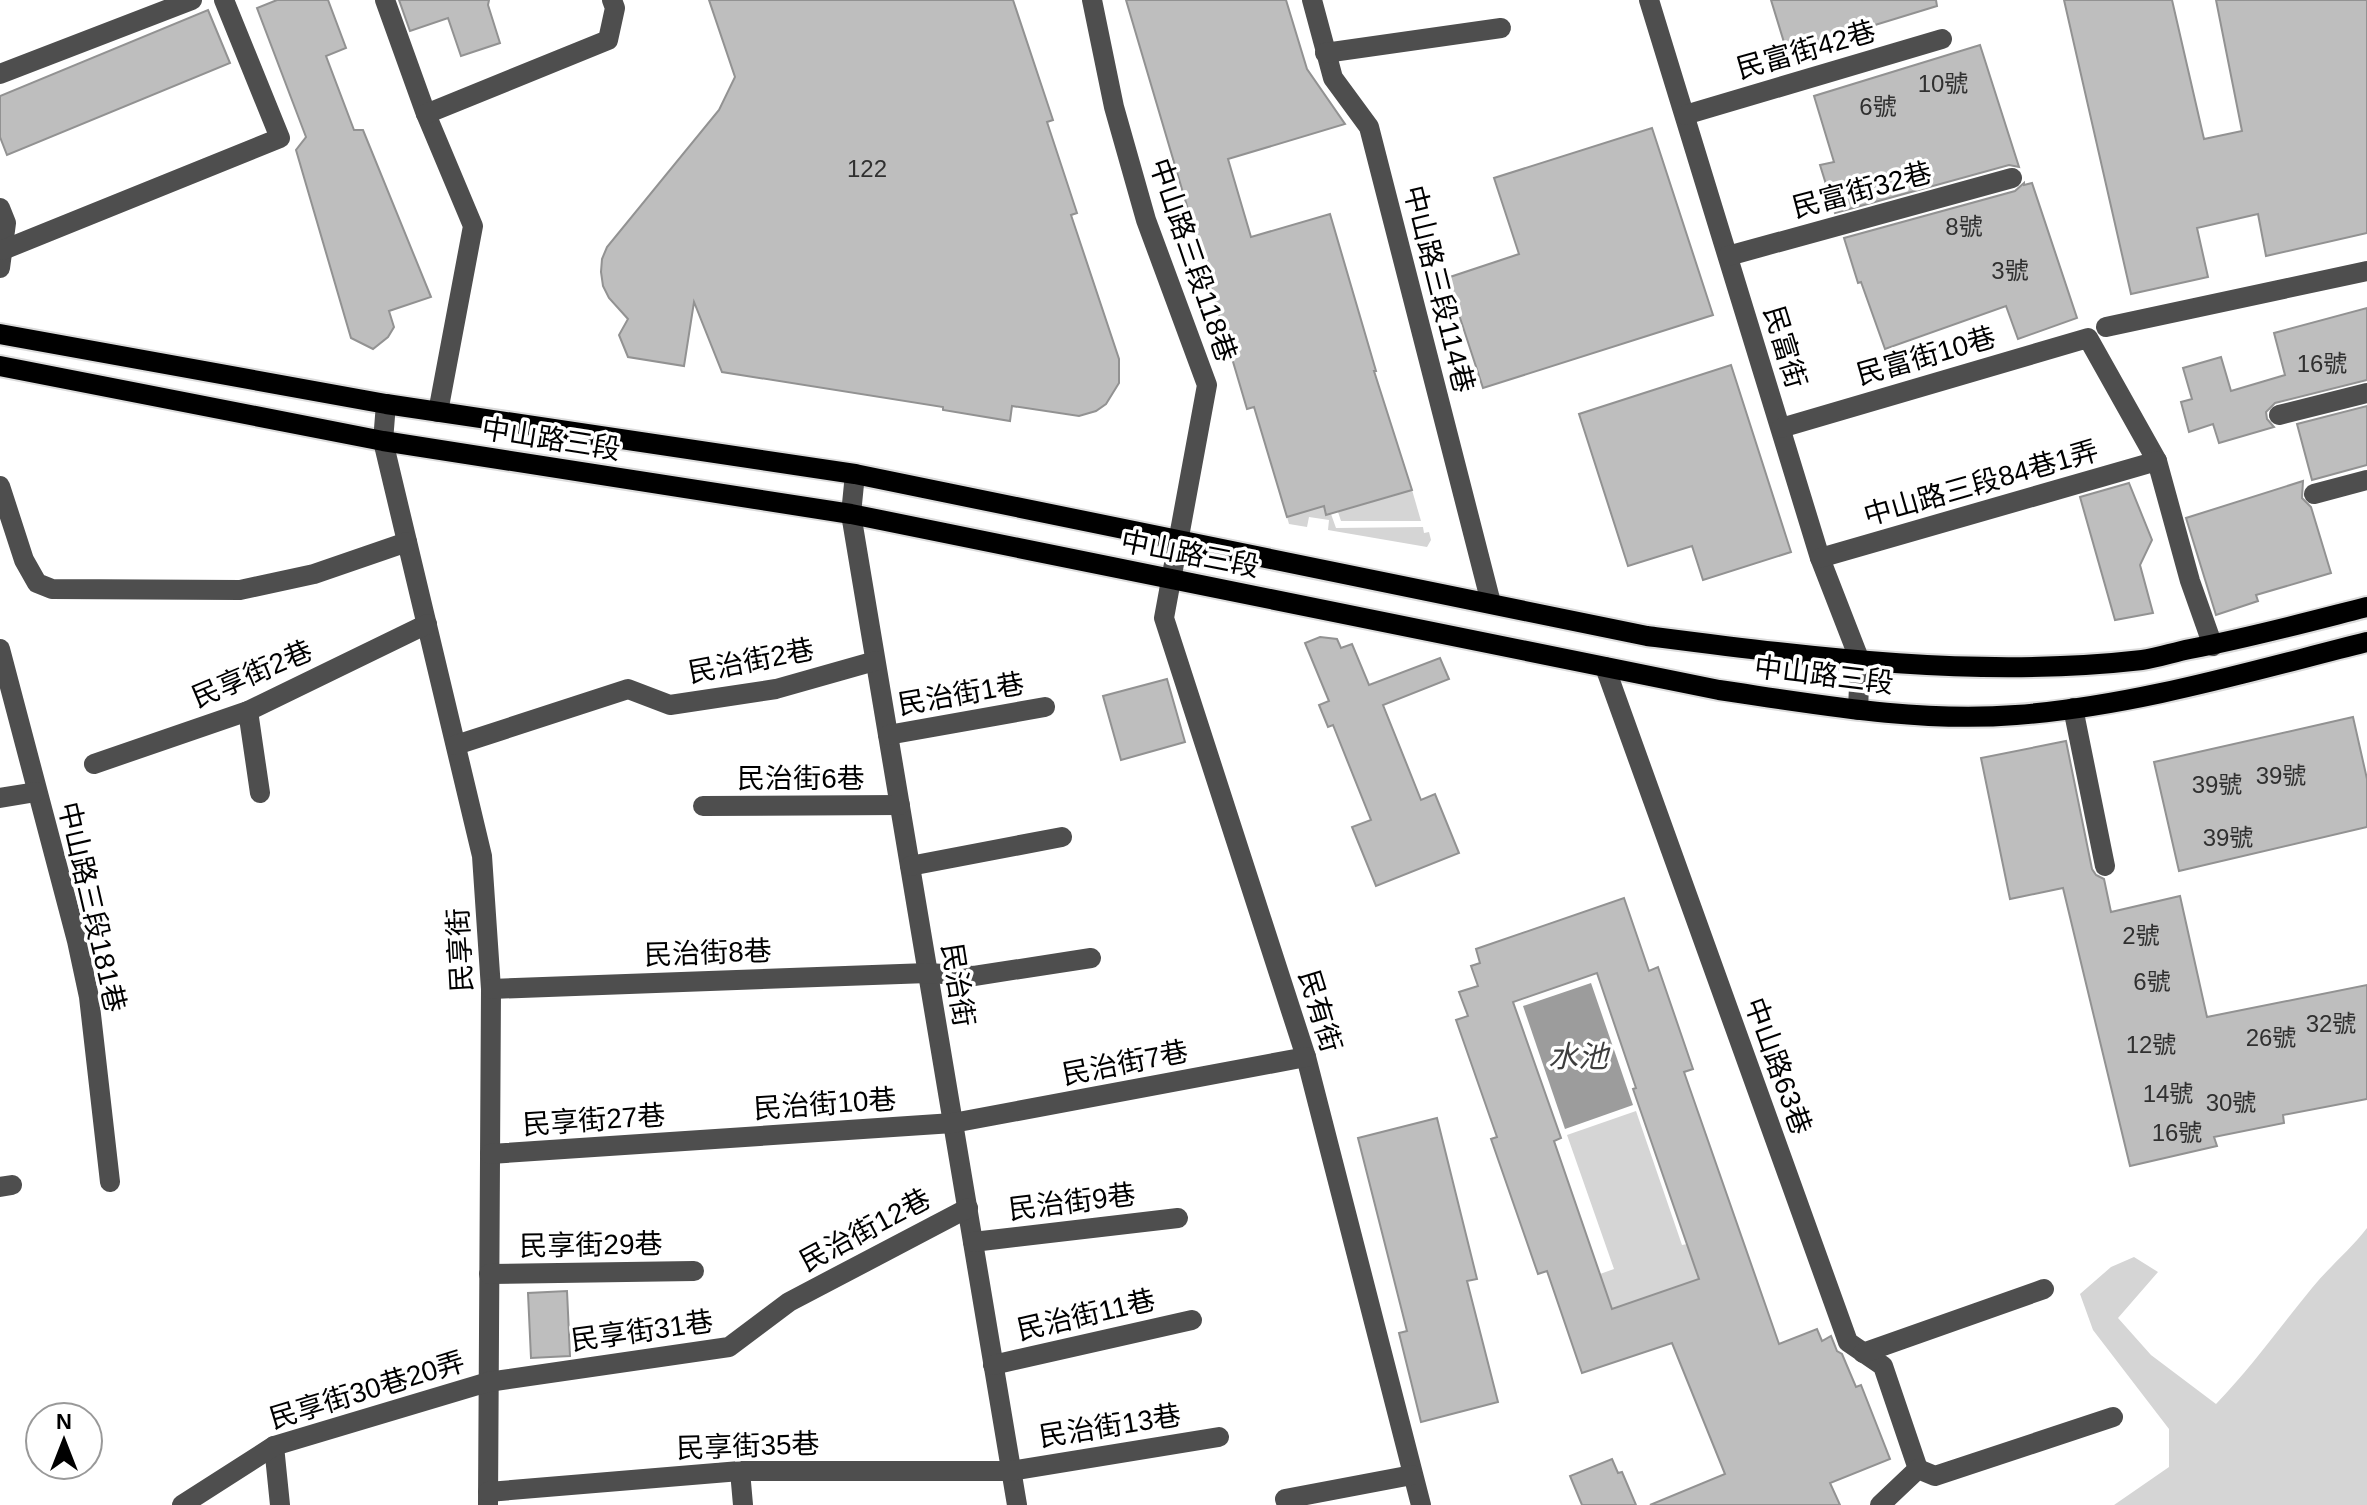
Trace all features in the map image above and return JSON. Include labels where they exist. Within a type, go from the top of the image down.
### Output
[{"type":"main road","name":"中山路三段","points":[[0,334],[386,404],[855,474],[1647,636],[1860,661],[1958,668],[2144,660],[2367,607]]},
{"type":"main road","name":"中山路三段","points":[[0,366],[383,441],[851,514],[1719,690],[1858,710],[1913,715],[2014,716],[2130,701],[2367,642]]},
{"type":"street","points":[[0,74],[192,0]]},
{"type":"street","points":[[0,208],[6,223],[2,259],[280,138],[224,0]]},
{"type":"street","points":[[385,0],[426,114],[473,226],[438,412]]},
{"type":"street","points":[[426,114],[608,40],[615,8],[612,0]]},
{"type":"street","name":"中山路三段118巷","points":[[1092,0],[1114,107],[1146,220],[1207,385],[1178,539]]},
{"type":"street","name":"中山路三段114巷","points":[[1312,0],[1333,78],[1369,127],[1491,603]]},
{"type":"street","name":"民富街","points":[[1649,0],[1820,558],[1860,661],[1858,710]]},
{"type":"street","points":[[1325,53],[1501,28]]},
{"type":"street","name":"民富街42巷","points":[[1685,115],[1942,39]]},
{"type":"street","name":"民富街32巷","points":[[1728,256],[2012,178]]},
{"type":"street","points":[[2106,327],[2367,271]]},
{"type":"street","name":"民富街10巷","points":[[1781,428],[2088,338],[2157,461]]},
{"type":"street","points":[[2279,415],[2367,393]]},
{"type":"street","name":"民享街","points":[[386,404],[383,441],[482,856],[491,989],[488,1499]]},
{"type":"street","points":[[2157,461],[2190,581],[2213,646]]},
{"type":"street","name":"中山路三段84巷1弄","points":[[1820,558],[2157,461]]},
{"type":"street","name":"民治街","points":[[855,474],[851,514],[1017,1505]]},
{"type":"street","points":[[2314,494],[2367,480]]},
{"type":"street","points":[[0,486],[24,560],[37,583],[52,589],[240,590],[314,574],[407,542]]},
{"type":"street","name":"民有街","points":[[1178,539],[1164,618],[1306,1057],[1421,1505]]},
{"type":"street","name":"民享街2巷","points":[[94,764],[248,711],[427,624]]},
{"type":"street","name":"中山路三段181巷","points":[[0,649],[89,997],[110,1182]]},
{"type":"street","name":"民治街2巷","points":[[456,745],[628,689],[670,705],[776,689],[875,661]]},
{"type":"street","name":"中山路63巷","points":[[1605,667],[1848,1342],[1883,1366],[1918,1469]]},
{"type":"street","name":"民治街1巷","points":[[888,735],[1045,707]]},
{"type":"street","points":[[2073,708],[2105,866]]},
{"type":"street","points":[[248,711],[260,793]]},
{"type":"street","points":[[0,798],[36,792]]},
{"type":"street","name":"民治街6巷","points":[[703,806],[900,805]]},
{"type":"street","points":[[910,866],[1062,837]]},
{"type":"street","name":"民治街8巷","points":[[491,989],[928,973],[974,976],[1091,958]]},
{"type":"street","name":"民治街7巷","points":[[953,1123],[1306,1057]]},
{"type":"street","name":"民治街10巷","points":[[701,1141],[953,1123]]},
{"type":"street","name":"民享街27巷","points":[[490,1154],[701,1141]]},
{"type":"street","name":"民治街12巷","points":[[789,1302],[968,1208]]},
{"type":"street","name":"民治街9巷","points":[[973,1242],[1178,1218]]},
{"type":"street","name":"民享街29巷","points":[[489,1274],[694,1271]]},
{"type":"street","points":[[1863,1353],[2044,1289]]},
{"type":"street","name":"民享街31巷","points":[[488,1382],[729,1347],[789,1302]]},
{"type":"street","name":"民治街11巷","points":[[993,1365],[1192,1320]]},
{"type":"street","name":"民享街30巷20弄","points":[[182,1505],[274,1446],[488,1382]]},
{"type":"street","points":[[1880,1505],[1918,1469],[1935,1476],[2113,1417]]},
{"type":"street","name":"民治街13巷","points":[[1010,1471],[1219,1437]]},
{"type":"street","points":[[274,1446],[280,1505]]},
{"type":"street","points":[[740,1471],[743,1505]]},
{"type":"street","name":"民享街35巷","points":[[488,1499],[740,1471],[1010,1471]]},
{"type":"street","points":[[1287,1505],[1285,1499],[1412,1475]]},
{"type":"shaded area","points":[[1412,490],[1421,521],[1341,521],[1338,512]]},
{"type":"shaded area","points":[[1324,506],[1336,528],[1423,527],[1424,533],[1429,532],[1431,540],[1427,547],[1328,530],[1329,520],[1309,517],[1307,527],[1289,524],[1287,517]]},
{"type":"shaded area","points":[[1636,1111],[1682,1245],[1687,1244],[1699,1279],[1612,1309],[1600,1274],[1614,1269],[1567,1135]]},
{"type":"shaded area","points":[[2367,1228],[2367,1505],[2114,1505],[2169,1467],[2169,1429],[2093,1330],[2080,1294],[2111,1267],[2134,1257],[2158,1272],[2118,1318],[2151,1355],[2216,1404],[2319,1280]]},
{"type":"water","name":"水池","points":[[1591,983],[1633,1105],[1565,1129],[1523,1006]]},
{"type":"building","points":[[277,0],[328,0],[346,48],[326,56],[354,130],[363,130],[431,297],[389,311],[394,327],[388,337],[373,349],[351,338],[296,150],[306,137],[257,8]]},
{"type":"building","points":[[399,0],[489,0],[500,43],[461,56],[448,18],[410,31]]},
{"type":"building","points":[[709,0],[1013,0],[1053,120],[1047,122],[1077,213],[1071,215],[1119,359],[1119,383],[1106,404],[1079,416],[1012,406],[1010,421],[943,410],[943,407],[722,372],[694,302],[684,366],[628,357],[619,335],[628,319],[609,298],[603,286],[602,259],[607,247],[719,110],[735,77]]},
{"type":"building","points":[[1126,0],[1286,0],[1307,69],[1345,124],[1228,159],[1251,237],[1330,214],[1374,371],[1412,490],[1326,515],[1324,506],[1287,517],[1254,407],[1247,409]]},
{"type":"building","points":[[1771,0],[1936,0],[1937,6],[1787,52]]},
{"type":"building","points":[[2064,0],[2172,0],[2204,139],[2242,131],[2216,0],[2367,0],[2367,233],[2266,256],[2258,214],[2197,228],[2208,277],[2131,294]]},
{"type":"building","points":[[208,10],[230,63],[7,155],[0,137],[0,96]]},
{"type":"building","points":[[1980,45],[2019,167],[2009,165],[1835,213],[1820,165],[1834,162],[1814,96]]},
{"type":"building","points":[[1652,128],[1713,315],[1483,388],[1447,278],[1519,254],[1494,178]]},
{"type":"building","points":[[2024,183],[2032,183],[2077,318],[2018,339],[2006,306],[1885,349],[1861,282],[1858,283],[1844,238],[2015,191]]},
{"type":"building","points":[[2367,308],[2367,380],[2275,403],[2266,412],[2267,419],[2274,427],[2219,443],[2213,424],[2189,432],[2181,402],[2192,399],[2183,368],[2221,357],[2231,391],[2285,375],[2274,333]]},
{"type":"building","points":[[1731,365],[1791,552],[1703,580],[1692,546],[1628,566],[1579,414]]},
{"type":"building","points":[[2367,406],[2367,465],[2312,480],[2297,424]]},
{"type":"building","points":[[2303,481],[2302,498],[2311,507],[2331,573],[2256,595],[2258,601],[2216,615],[2186,518]]},
{"type":"building","points":[[2129,483],[2152,540],[2140,565],[2153,613],[2115,620],[2080,497]]},
{"type":"building","points":[[1320,637],[1337,639],[1341,648],[1352,644],[1369,685],[1440,658],[1449,679],[1383,705],[1421,800],[1435,794],[1459,853],[1376,886],[1352,827],[1371,820],[1333,725],[1328,727],[1319,705],[1329,701],[1305,643]]},
{"type":"building","points":[[1167,679],[1185,742],[1121,760],[1103,696]]},
{"type":"building","points":[[2353,717],[2367,779],[2367,827],[2179,871],[2154,762]]},
{"type":"building","points":[[2066,741],[2092,869],[2104,879],[2111,912],[2180,896],[2207,1017],[2367,985],[2367,1099],[2283,1115],[2284,1123],[2214,1137],[2217,1146],[2130,1166],[2063,888],[2010,899],[1981,758]]},
{"type":"building","points":[[1624,898],[1649,971],[1658,967],[1693,1069],[1684,1072],[1779,1344],[1817,1329],[1822,1341],[1831,1336],[1856,1387],[1861,1385],[1890,1459],[1830,1483],[1840,1505],[1650,1505],[1725,1474],[1672,1343],[1582,1373],[1547,1271],[1538,1274],[1491,1139],[1497,1137],[1456,1020],[1468,1016],[1459,992],[1478,986],[1471,966],[1480,963],[1476,949]],"holes":[[[1597,973],[1636,1088],[1633,1089],[1699,1279],[1612,1309],[1554,1141],[1561,1138],[1513,1002]]]},
{"type":"building","points":[[1437,1118],[1477,1279],[1467,1281],[1498,1402],[1421,1422],[1399,1333],[1407,1331],[1358,1138]]},
{"type":"building","points":[[567,1291],[570,1356],[531,1358],[528,1293]]},
{"type":"building","points":[[1612,1459],[1618,1473],[1622,1472],[1636,1505],[1582,1505],[1570,1476]]}]
